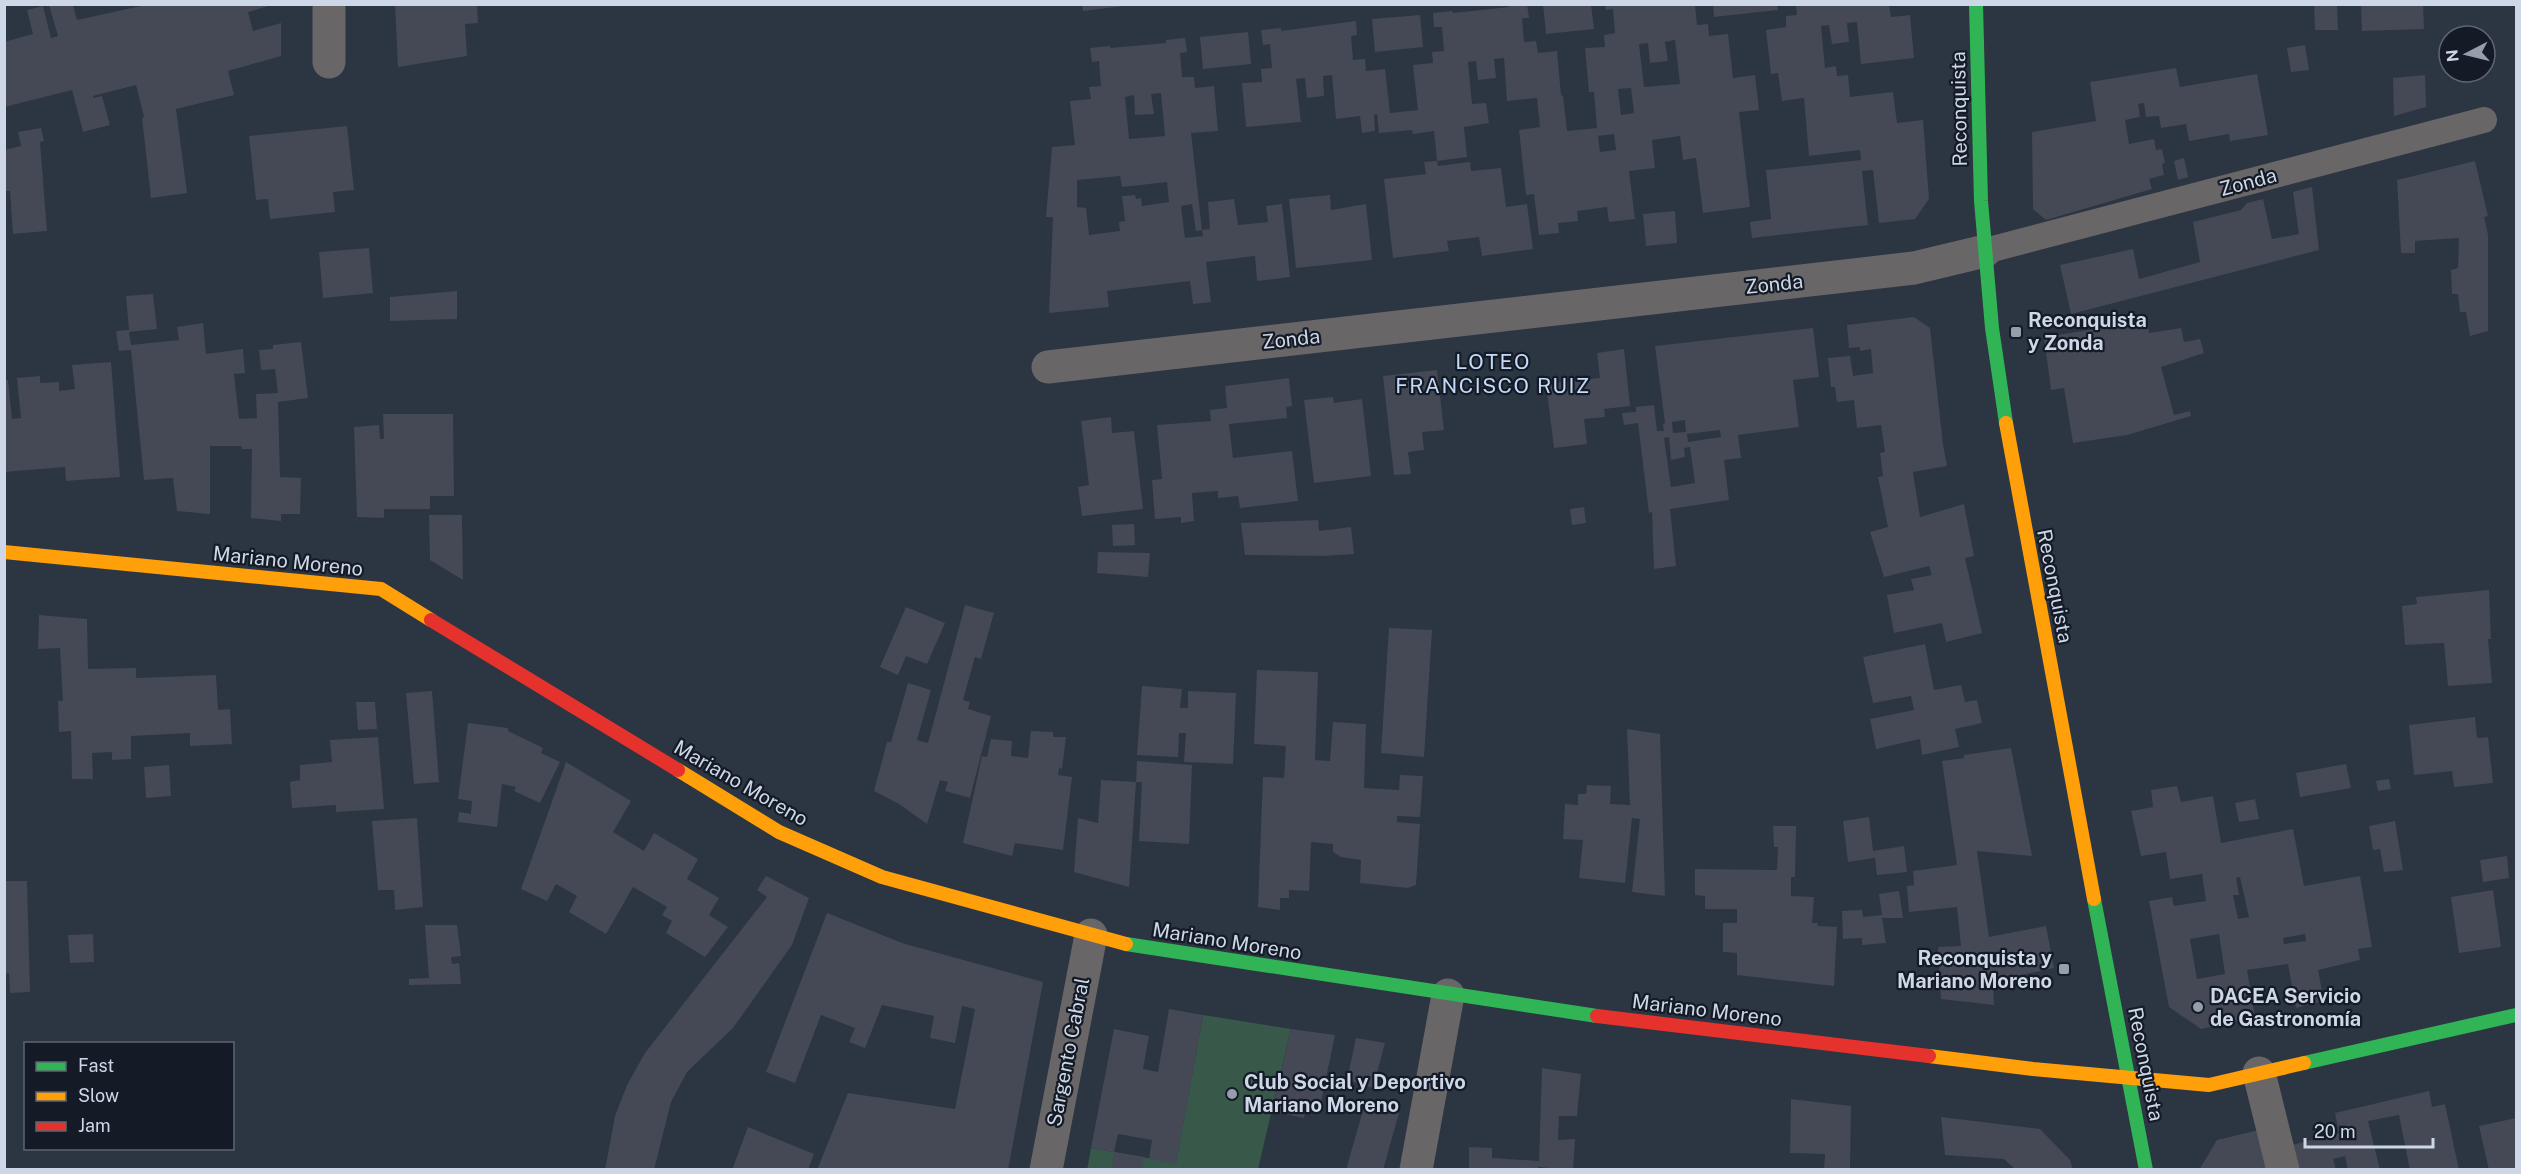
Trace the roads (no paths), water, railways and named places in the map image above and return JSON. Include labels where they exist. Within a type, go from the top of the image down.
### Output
[{"type":"street","points":[[329,4],[329,62]]},
{"type":"street","name":"Reconquista","points":[[1976,4],[1981,201],[1992,328],[2010,454],[2146,1170]]},
{"type":"street","name":"Zonda","points":[[1048,367],[1914,268],[1985,251]]},
{"type":"street","name":"Mariano Moreno","points":[[4,552],[381,589],[779,832],[882,877],[1124,944],[1568,1013],[2033,1069],[2209,1085],[2517,1015]]},
{"type":"street","name":"Sargento Cabral","points":[[1046,1170],[1091,935]]},
{"type":"street","points":[[1416,1170],[1448,995]]},
{"type":"street","points":[[2259,1073],[2283,1170]]},
{"type":"lane","name":"Zonda","points":[[1985,251],[2484,120]]},
{"type":"place","name":"Reconquista y Zonda","points":[[2016,332]]},
{"type":"place","name":"Reconquista y Mariano Moreno","points":[[2064,969]]},
{"type":"place","name":"DACEA Servicio de Gastronomía","points":[[2198,1007]]},
{"type":"place","name":"Club Social y Deportivo Mariano Moreno","points":[[1232,1094]]},
{"type":"district","name":"LOTEO FRANCISCO RUIZ","points":[[1493,374]]}]
